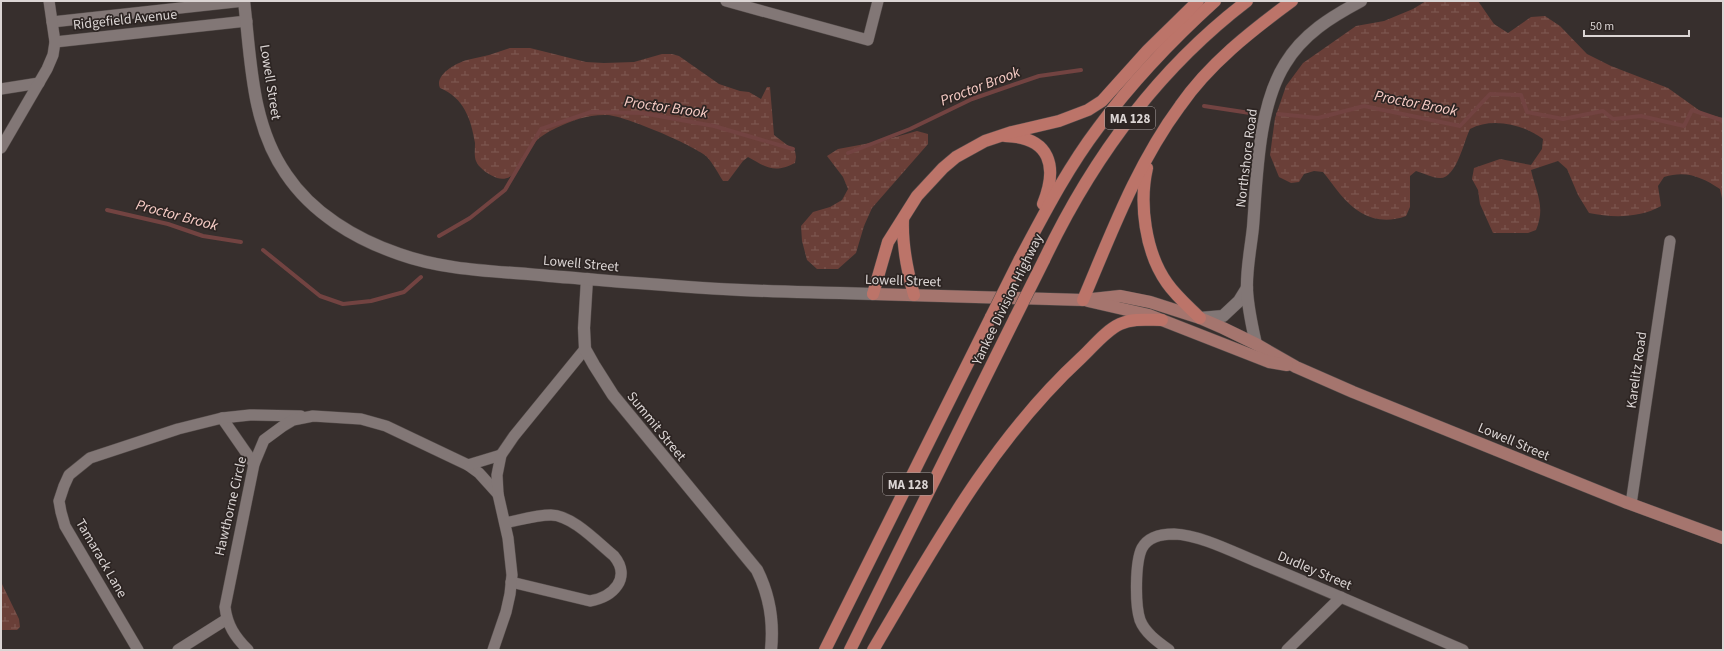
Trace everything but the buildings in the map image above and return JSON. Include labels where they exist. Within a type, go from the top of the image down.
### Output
[{"type":"highway","points":[[873,294],[888,242],[917,196],[943,168],[956,157],[970,149],[1000,136],[1059,121],[1088,110],[1102,101],[1147,51],[1198,1]]},
{"type":"highway","name":"Yankee Division Highway","points":[[825,650],[1020,259],[1056,193],[1098,128],[1164,49],[1215,1]]},
{"type":"highway","name":"Yankee Division Highway","points":[[850,650],[1061,224],[1083,185],[1128,121],[1178,62],[1247,1]]},
{"type":"highway","points":[[1083,300],[1128,194],[1167,123],[1198,84],[1222,58],[1253,31],[1292,1]]},
{"type":"highway","points":[[1000,136],[1015,136],[1028,139],[1046,154],[1050,167],[1050,181],[1045,199],[1020,259]]},
{"type":"highway","points":[[1151,152],[1143,191],[1145,225],[1150,244],[1157,264],[1166,282],[1180,299],[1200,318]]},
{"type":"highway","points":[[903,220],[902,237],[914,295]]},
{"type":"highway","points":[[873,650],[966,496],[1016,428],[1044,396],[1074,364],[1110,330],[1133,320],[1162,320]]},
{"type":"main road","name":"Lowell Street","points":[[873,294],[1083,300],[1120,296],[1136,298],[1200,318],[1256,344],[1296,367],[1353,392],[1631,504],[1723,538]]},
{"type":"main road","name":"Lowell Street","points":[[1083,300],[1149,315],[1269,362],[1296,367]]},
{"type":"street","points":[[1,148],[39,83],[53,55],[55,42],[49,1]]},
{"type":"street","name":"Ridgefield Avenue","points":[[52,22],[244,1]]},
{"type":"street","name":"Lowell Street","points":[[244,1],[254,88],[263,130],[269,144],[295,187],[323,214],[366,241],[412,258],[467,268],[587,279],[739,290],[873,294]]},
{"type":"street","points":[[726,1],[868,40],[878,1]]},
{"type":"street","name":"Northshore Road","points":[[1256,344],[1249,310],[1247,288],[1265,117],[1276,79],[1285,63],[1308,35],[1322,24],[1361,1]]},
{"type":"street","name":"Ridgefield Avenue","points":[[55,42],[247,21]]},
{"type":"street","points":[[1,89],[39,83]]},
{"type":"street","name":"Karelitz Road","points":[[1631,504],[1670,241]]},
{"type":"street","name":"Summit Street","points":[[587,279],[584,328],[585,349],[613,395],[757,570],[769,600],[772,620],[771,650]]},
{"type":"street","points":[[1200,318],[1224,316],[1238,301],[1247,288]]},
{"type":"street","name":"Hawthorne Circle","points":[[493,650],[506,612],[512,566],[505,523],[498,494],[497,475],[501,455],[514,436],[585,349]]},
{"type":"street","name":"Tamarack Lane","points":[[138,650],[65,526],[60,512],[59,501],[69,475],[90,458],[178,429],[222,418],[257,415],[313,416]]},
{"type":"street","name":"Hawthorne Circle","points":[[248,650],[236,638],[227,619],[225,607],[226,597],[254,464],[264,440],[273,432],[293,420],[313,416],[373,421],[468,465],[479,472],[498,494]]},
{"type":"street","points":[[222,418],[254,464]]},
{"type":"street","points":[[468,465],[501,455]]},
{"type":"street","points":[[505,523],[550,515],[559,515],[569,519],[614,556],[620,564],[622,572],[616,588],[600,599],[590,601],[511,582]]},
{"type":"street","name":"Dudley Street","points":[[1169,650],[1146,630],[1137,608],[1138,565],[1142,548],[1150,539],[1162,534],[1176,534],[1226,549],[1342,597],[1463,650]]},
{"type":"street","points":[[1286,650],[1342,597]]},
{"type":"street","points":[[178,650],[227,619]]},
{"type":"green space","points":[[1426,1],[1478,1],[1494,24],[1508,33],[1531,17],[1545,16],[1560,26],[1587,54],[1611,66],[1668,88],[1703,113],[1723,118],[1723,203],[1720,189],[1700,178],[1680,174],[1664,177],[1658,186],[1661,206],[1653,210],[1626,216],[1607,216],[1589,213],[1578,195],[1567,169],[1558,161],[1531,170],[1540,207],[1539,221],[1536,230],[1528,233],[1493,233],[1480,204],[1478,190],[1472,179],[1474,168],[1500,159],[1531,165],[1542,149],[1543,139],[1526,129],[1497,123],[1479,125],[1470,129],[1455,167],[1445,177],[1437,178],[1416,171],[1410,176],[1410,207],[1406,216],[1396,219],[1378,219],[1361,213],[1347,201],[1323,172],[1314,171],[1304,174],[1299,182],[1291,183],[1279,177],[1270,155],[1275,118],[1286,86],[1303,63],[1356,26],[1384,21],[1413,9]]},
{"type":"green space","points":[[510,48],[530,48],[586,62],[604,63],[634,62],[662,54],[672,54],[679,56],[719,84],[740,91],[749,92],[761,99],[767,87],[770,87],[774,135],[795,151],[795,163],[776,169],[765,166],[748,157],[743,161],[728,181],[723,181],[706,156],[687,145],[629,121],[608,115],[601,115],[575,120],[540,137],[532,146],[516,172],[504,179],[497,178],[477,164],[473,134],[465,110],[455,97],[440,88],[439,83],[443,74],[457,64]]},
{"type":"green space","points":[[917,131],[928,134],[928,144],[872,208],[864,226],[856,253],[838,269],[817,269],[807,260],[802,241],[801,226],[813,212],[830,207],[842,200],[848,189],[843,177],[827,156],[838,149],[881,141]]},
{"type":"green space","points":[[1,582],[19,619],[20,627],[17,630],[1,630]]},
{"type":"waterway","name":"Proctor Brook","points":[[848,153],[910,129],[972,99],[1039,76],[1081,70]]},
{"type":"waterway","name":"Proctor Brook","points":[[1278,114],[1318,118],[1364,106],[1460,126],[1490,94],[1521,95],[1527,112],[1563,119],[1603,111],[1613,119],[1641,116],[1684,126],[1692,110],[1723,122]]},
{"type":"waterway","name":"Proctor Brook","points":[[1204,106],[1250,113]]},
{"type":"waterway","name":"Proctor Brook","points":[[439,236],[470,218],[505,190],[541,129],[591,112],[642,113],[714,126],[793,149]]},
{"type":"waterway","name":"Proctor Brook","points":[[107,210],[168,224],[203,236],[241,242]]},
{"type":"waterway","name":"Proctor Brook","points":[[263,250],[320,296],[343,304],[371,301],[404,292],[421,277]]}]
